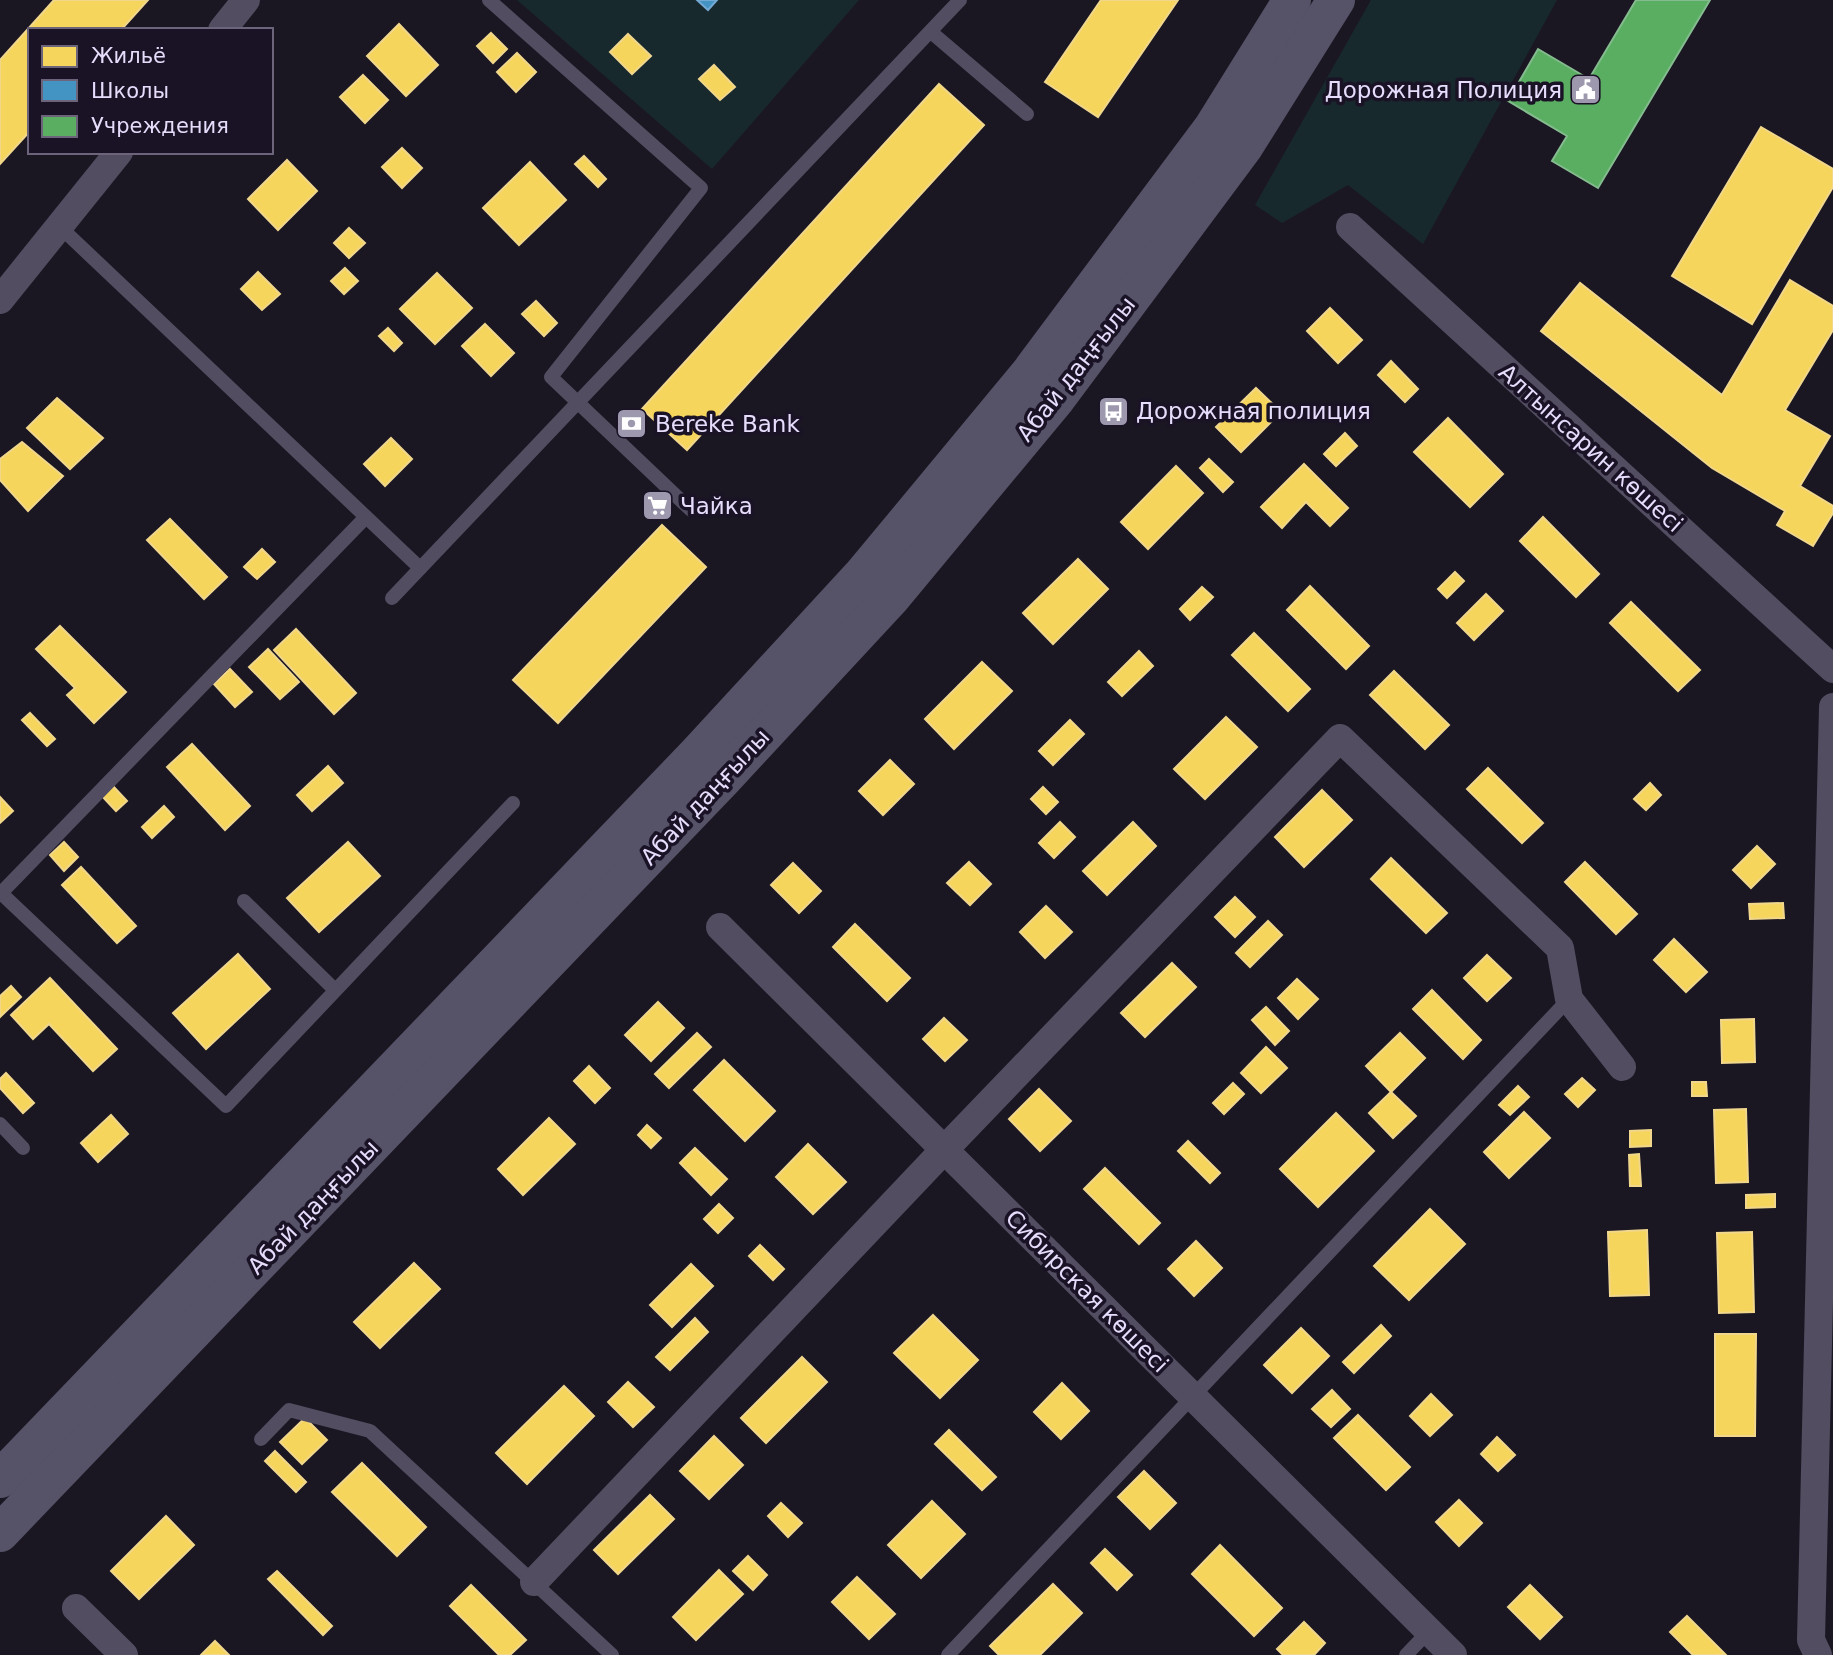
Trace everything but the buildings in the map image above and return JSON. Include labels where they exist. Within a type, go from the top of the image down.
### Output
[{"type":"main road","name":"Абай даңғылы","points":[[0,1479],[688,763],[863,574],[1028,376],[1213,127],[1292,0]]},
{"type":"main road","name":"Абай даңғылы","points":[[0,1533],[724,778],[891,598],[1065,387],[1244,147],[1336,0]]},
{"type":"street","points":[[224,28],[246,0]]},
{"type":"street","points":[[0,300],[117,154]]},
{"type":"street","name":"Алтынсарин көшесі","points":[[1350,226],[1833,669]]},
{"type":"street","points":[[1818,1655],[1811,1640],[1829,1016],[1833,707]]},
{"type":"street","points":[[534,1582],[1340,738],[1560,948],[1569,999],[1622,1067]]},
{"type":"street","name":"Сибирская көшесі","points":[[720,927],[1454,1655]]},
{"type":"street","points":[[76,1608],[124,1655]]},
{"type":"lane","points":[[489,0],[701,188],[551,377],[691,510]]},
{"type":"lane","points":[[392,598],[960,0]]},
{"type":"lane","points":[[931,32],[1027,114]]},
{"type":"lane","points":[[58,225],[420,568]]},
{"type":"lane","points":[[365,518],[1,892],[226,1106],[513,803]]},
{"type":"lane","points":[[244,901],[335,990]]},
{"type":"lane","points":[[948,1655],[1569,999]]},
{"type":"lane","points":[[0,1124],[23,1148]]},
{"type":"lane","points":[[261,1439],[289,1410],[370,1432],[612,1655]]},
{"type":"lane","points":[[1406,1655],[1429,1631]]},
{"type":"shaded area","points":[[517,0],[859,0],[712,169]]},
{"type":"shaded area","points":[[1371,0],[1557,0],[1423,244],[1348,185],[1282,223],[1255,205]]},
{"type":"place","name":"Дорожная Полиция","points":[[1585,90]]},
{"type":"place","name":"Дорожная полиция","points":[[1113,411]]},
{"type":"place","name":"Bereke Bank","points":[[632,424]]},
{"type":"place","name":"Чайка","points":[[657,506]]}]
